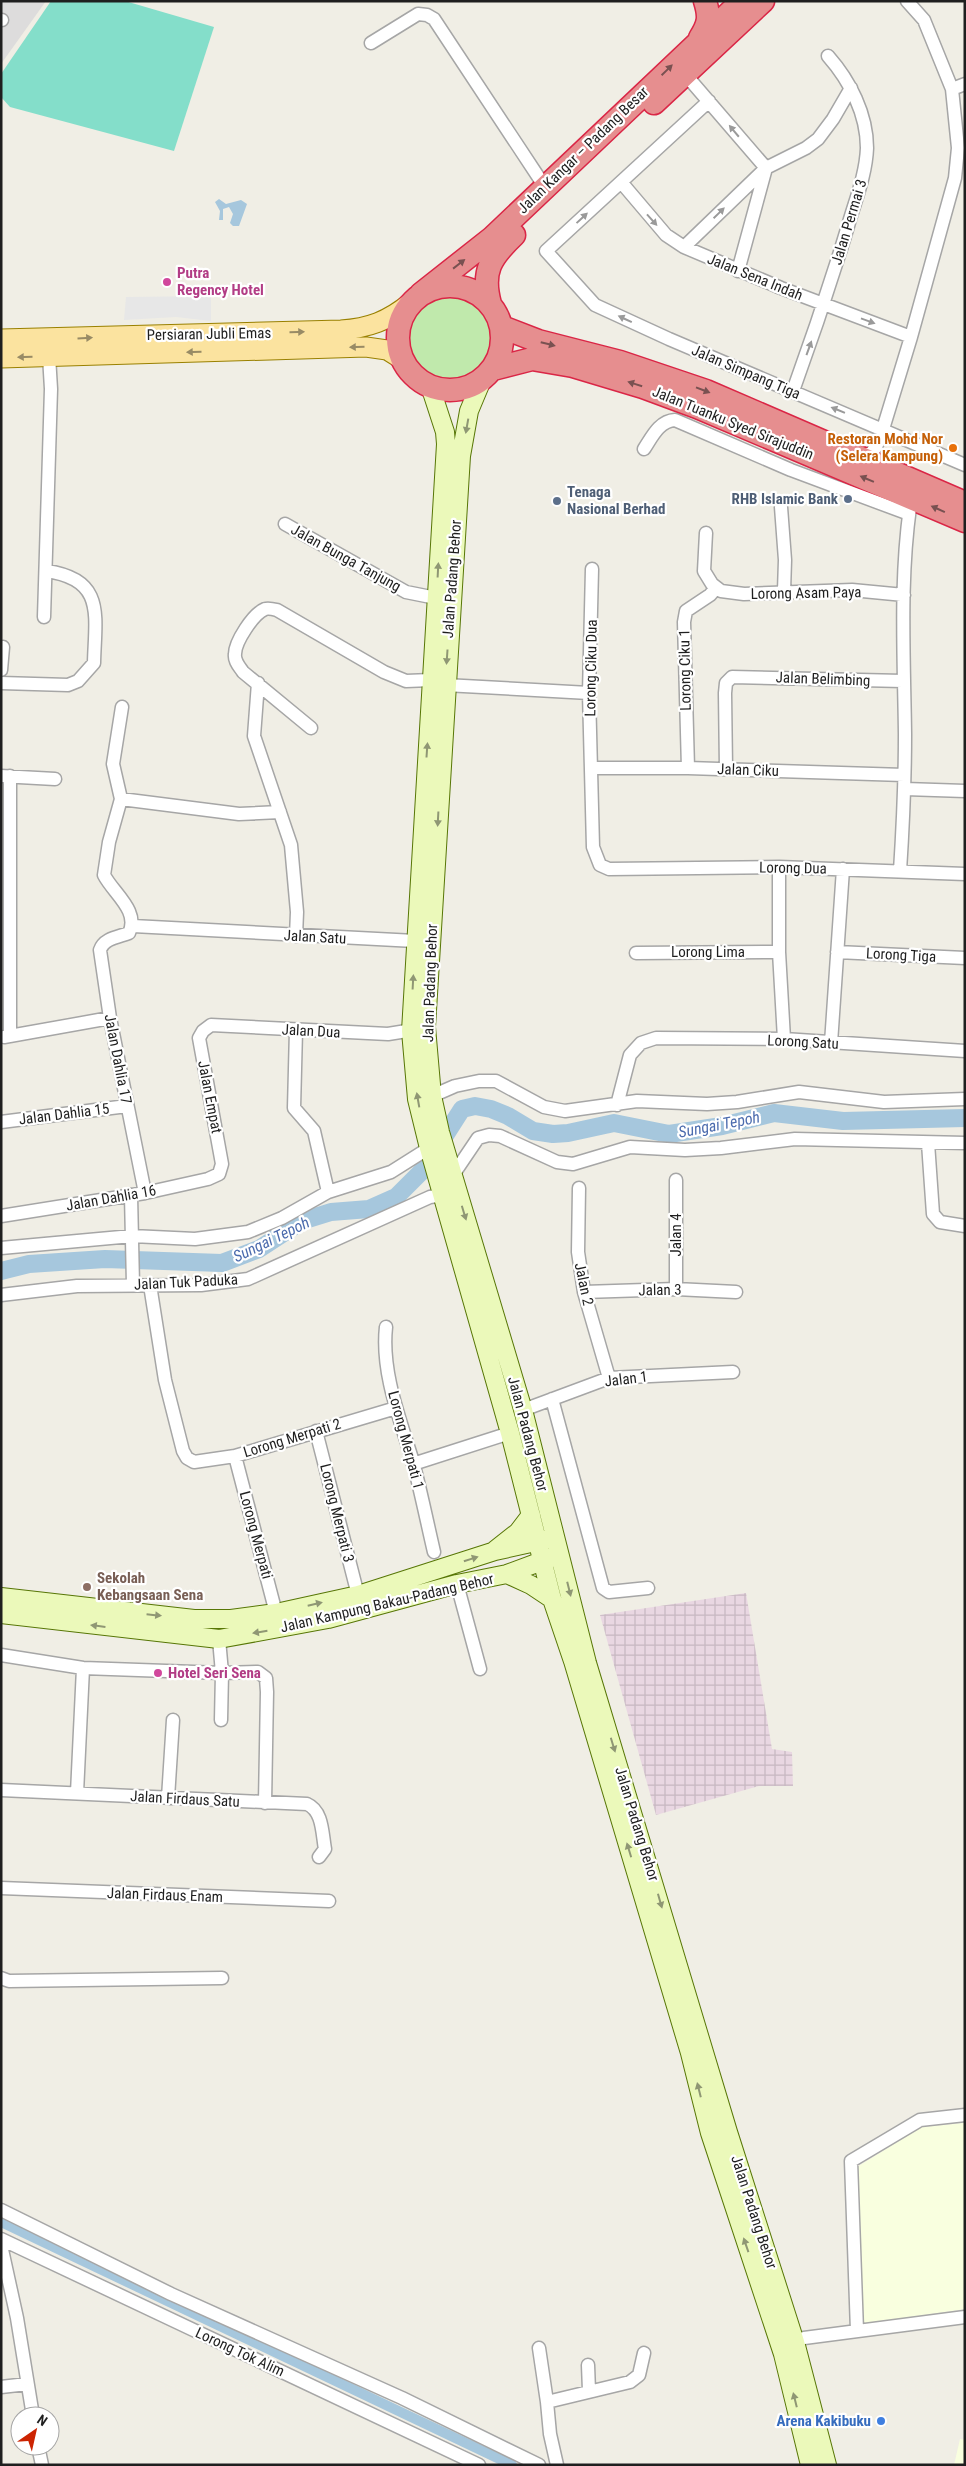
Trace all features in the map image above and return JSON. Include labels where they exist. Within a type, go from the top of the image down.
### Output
[{"type":"highway","points":[[699,39],[708,27],[709,15],[704,1]]},
{"type":"highway","points":[[734,28],[744,6],[742,1]]},
{"type":"highway","name":"Jalan Kangar – Padang Besar","points":[[416,298],[492,238],[699,39],[742,1]]},
{"type":"highway","name":"Jalan Kangar – Padang Besar","points":[[490,304],[485,287],[488,267],[497,252],[763,1]]},
{"type":"highway","points":[[446,285],[460,286],[474,290],[490,304],[496,311],[502,327],[502,349],[488,374],[474,385],[457,390],[430,386],[416,378],[403,360],[399,350],[398,330],[404,311],[416,298],[433,288],[446,285]]},
{"type":"highway","name":"Jalan Tuanku Syed Sirajuddin","points":[[502,327],[538,341],[620,362],[706,391],[861,458],[912,498],[965,504]]},
{"type":"highway","name":"Jalan Tuanku Syed Sirajuddin","points":[[488,374],[532,359],[573,366],[652,390],[759,444],[912,498],[965,521]]},
{"type":"main road","name":"Persiaran Jubli Emas","points":[[1,358],[49,356],[109,345],[359,328],[387,320],[416,298]]},
{"type":"main road","name":"Persiaran Jubli Emas","points":[[1,339],[109,345],[366,347],[387,350],[403,360]]},
{"type":"main road","name":"Jalan Padang Behor","points":[[488,374],[469,410],[461,456],[438,682],[416,942],[417,1098],[429,1148],[447,1181],[523,1410],[587,1663],[728,2132],[789,2348],[810,2465]]},
{"type":"main road","name":"Jalan Padang Behor","points":[[430,386],[445,432],[446,444],[436,598],[438,682],[418,1029],[440,1132],[447,1181],[552,1599],[573,1662],[676,2006],[710,2133],[789,2348],[827,2465]]},
{"type":"main road","points":[[495,1551],[518,1532],[531,1515]]},
{"type":"main road","name":"Jalan Kampung Bakau-Padang Behor","points":[[1,1597],[194,1619],[231,1619],[276,1613],[358,1595],[495,1551],[555,1537]]},
{"type":"main road","name":"Jalan Kampung Bakau-Padang Behor","points":[[1,1614],[219,1639],[328,1619],[457,1584],[507,1574],[561,1555]]},
{"type":"main road","points":[[507,1574],[532,1584],[552,1599]]},
{"type":"street","points":[[861,458],[872,452],[876,447],[883,428],[960,178],[952,89],[924,20],[907,1]]},
{"type":"street","points":[[371,43],[418,14],[427,15],[434,19],[545,187]]},
{"type":"street","name":"Jalan Permai 3","points":[[793,391],[824,305],[864,172],[867,147],[861,112],[851,88],[845,76],[828,56]]},
{"type":"street","points":[[685,74],[766,168]]},
{"type":"street","points":[[952,89],[965,84]]},
{"type":"street","points":[[684,247],[766,168],[806,148],[818,138],[833,118],[851,88]]},
{"type":"street","points":[[621,182],[708,101]]},
{"type":"street","points":[[738,271],[766,168]]},
{"type":"street","name":"Jalan Sena Indah","points":[[621,182],[666,235],[684,247],[738,271],[911,337]]},
{"type":"street","name":"Jalan Simpang Tiga","points":[[621,182],[546,251],[595,305],[965,465]]},
{"type":"street","points":[[44,617],[50,389],[49,356]]},
{"type":"street","points":[[644,449],[666,420],[675,420],[759,444]]},
{"type":"street","points":[[900,871],[905,789],[904,595],[912,498]]},
{"type":"street","points":[[781,507],[785,560],[784,591]]},
{"type":"street","name":"Jalan Bunga Tanjung","points":[[285,524],[406,592],[436,598]]},
{"type":"street","points":[[706,533],[704,571],[714,586]]},
{"type":"street","name":"Lorong Ciku Dua","points":[[592,569],[589,693],[593,847],[596,860],[600,865],[609,869],[622,869]]},
{"type":"street","points":[[1,683],[68,685],[78,681],[94,663],[95,606],[79,581],[66,574],[46,571]]},
{"type":"street","name":"Lorong Asam Paya","points":[[714,586],[721,591],[744,594],[784,591],[852,590],[904,595]]},
{"type":"street","name":"Lorong Ciku 1","points":[[688,768],[684,622],[686,611],[710,595],[714,586]]},
{"type":"street","points":[[312,728],[258,682],[243,672],[235,661],[234,652],[246,627],[254,616],[266,609],[277,610],[384,672],[406,681],[589,693]]},
{"type":"street","points":[[1,670],[3,647]]},
{"type":"street","name":"Jalan Belimbing","points":[[726,769],[726,683],[732,677],[903,681]]},
{"type":"street","points":[[258,682],[254,736],[291,844],[297,912],[296,936]]},
{"type":"street","points":[[122,707],[113,764],[121,799],[108,842],[104,875],[131,914],[133,926]]},
{"type":"street","name":"Jalan Ciku","points":[[592,768],[688,768],[904,775]]},
{"type":"street","points":[[55,779],[6,776],[6,1036],[110,1018]]},
{"type":"street","points":[[905,789],[965,791]]},
{"type":"street","points":[[121,799],[239,814],[280,812]]},
{"type":"street","points":[[779,867],[784,1039]]},
{"type":"street","name":"Lorong Dua","points":[[622,869],[779,867],[965,874]]},
{"type":"street","points":[[831,1043],[843,869]]},
{"type":"street","name":"Jalan Satu","points":[[133,926],[416,942]]},
{"type":"street","name":"Jalan Dahlia 17","points":[[133,926],[130,933],[107,940],[102,944],[100,950],[110,1018],[145,1193]]},
{"type":"street","name":"Lorong Lima","points":[[636,953],[780,952]]},
{"type":"street","name":"Lorong Tiga","points":[[837,952],[965,958]]},
{"type":"street","name":"Jalan Dua","points":[[211,1025],[388,1034],[418,1029]]},
{"type":"street","name":"Jalan Empat","points":[[211,1025],[202,1031],[199,1038],[222,1164],[219,1174]]},
{"type":"street","points":[[296,1030],[294,1108],[314,1131],[328,1192]]},
{"type":"street","name":"Lorong Satu","points":[[617,1105],[630,1056],[641,1043],[656,1038],[784,1039],[965,1051]]},
{"type":"street","points":[[432,1096],[455,1086],[496,1080],[544,1107],[565,1112],[637,1101],[707,1104],[737,1102],[799,1092],[884,1102],[965,1099]]},
{"type":"street","name":"Jalan Dahlia 15","points":[[1,1122],[127,1106]]},
{"type":"street","points":[[447,1181],[478,1138],[489,1135],[500,1136],[557,1162],[572,1164],[630,1148],[721,1148],[795,1139],[965,1144]]},
{"type":"street","points":[[928,1143],[933,1214],[940,1222],[965,1226]]},
{"type":"street","points":[[1,1248],[132,1236],[194,1239],[248,1232],[282,1218],[328,1192],[391,1172],[429,1148]]},
{"type":"street","name":"Jalan Dahlia 16","points":[[1,1216],[145,1193],[208,1179],[219,1174]]},
{"type":"street","name":"Jalan 4","points":[[676,1180],[676,1289]]},
{"type":"street","name":"Jalan Tuk Paduka","points":[[1,1295],[133,1280],[150,1285],[201,1285],[248,1279],[430,1197],[447,1181]]},
{"type":"street","name":"Jalan 2","points":[[579,1188],[578,1252],[584,1292],[609,1378]]},
{"type":"street","points":[[131,1194],[133,1280]]},
{"type":"street","name":"Lorong Merpati 2","points":[[150,1285],[165,1380],[187,1458],[194,1462],[235,1456],[396,1408]]},
{"type":"street","name":"Jalan 3","points":[[584,1292],[676,1289],[736,1292]]},
{"type":"street","name":"Lorong Merpati 1","points":[[386,1327],[384,1346],[396,1408],[413,1464],[434,1552]]},
{"type":"street","name":"Jalan 1","points":[[523,1410],[609,1378],[734,1372]]},
{"type":"street","points":[[552,1399],[603,1588],[609,1592],[648,1588]]},
{"type":"street","name":"Lorong Merpati 3","points":[[316,1431],[358,1595]]},
{"type":"street","points":[[413,1464],[510,1433]]},
{"type":"street","name":"Lorong Merpati","points":[[235,1456],[276,1613]]},
{"type":"street","points":[[457,1584],[480,1669]]},
{"type":"street","points":[[219,1639],[222,1673],[221,1720]]},
{"type":"street","points":[[1,1655],[83,1668],[222,1673],[258,1672],[266,1678],[265,1802]]},
{"type":"street","points":[[77,1793],[83,1668]]},
{"type":"street","points":[[168,1798],[173,1720]]},
{"type":"street","name":"Jalan Firdaus Satu","points":[[1,1790],[307,1804],[314,1807],[319,1816],[325,1849],[319,1857]]},
{"type":"street","name":"Jalan Firdaus Enam","points":[[1,1888],[329,1901]]},
{"type":"street","points":[[1,1978],[8,1981],[222,1978]]},
{"type":"street","points":[[858,2331],[851,2161],[920,2120],[965,2115]]},
{"type":"street","points":[[1,2210],[172,2294],[402,2398],[539,2465]]},
{"type":"street","name":"Lorong Tok Alim","points":[[1,2239],[479,2465]]},
{"type":"street","points":[[1,2245],[17,2318],[31,2406]]},
{"type":"street","points":[[789,2348],[804,2338],[965,2317]]},
{"type":"street","points":[[539,2348],[550,2434],[557,2465]]},
{"type":"street","points":[[547,2402],[636,2379],[644,2352]]},
{"type":"street","points":[[588,2365],[589,2391]]},
{"type":"street","points":[[1,2387],[27,2384]]},
{"type":"shaded area","points":[[1,1],[46,1],[1,64]]},
{"type":"shaded area","points":[[51,1],[125,1],[214,27],[174,151],[10,107],[1,97],[1,74]]},
{"type":"shaded area","points":[[219,199],[226,204],[241,200],[247,204],[239,226],[233,226],[230,223],[233,214],[229,207],[223,209],[223,220],[219,220],[220,211],[215,202]]},
{"type":"shaded area","points":[[211,296],[211,321],[176,317],[124,320],[126,297]]},
{"type":"shaded area","points":[[746,1593],[772,1749],[792,1752],[793,1786],[759,1786],[656,1815],[600,1615]]},
{"type":"shaded area","points":[[965,2123],[965,2309],[863,2324],[857,2167],[922,2127]]},
{"type":"shaded area","points":[[960,2439],[965,2440],[965,2465],[954,2465]]},
{"type":"green space","points":[[447,296],[466,300],[482,309],[494,323],[496,332],[497,343],[490,361],[486,366],[465,379],[444,380],[427,372],[414,358],[408,340],[410,322],[423,307]]},
{"type":"waterway","name":"Sungai Tepoh","points":[[1,1271],[29,1264],[105,1259],[222,1263],[259,1249],[302,1221],[331,1212],[369,1209],[396,1197],[423,1170],[462,1109],[475,1106],[491,1109],[508,1116],[533,1131],[553,1134],[568,1133],[614,1123],[669,1134],[722,1126],[774,1113],[843,1121],[965,1118]]},
{"type":"waterway","points":[[1,2222],[512,2465]]},
{"type":"place","name":"Putra Regency Hotel","points":[[167,282]]},
{"type":"place","name":"Restoran Mohd Nor (Selera Kampung)","points":[[953,448]]},
{"type":"place","name":"RHB Islamic Bank","points":[[848,499]]},
{"type":"place","name":"Tenaga Nasional Berhad","points":[[557,501]]},
{"type":"place","name":"Sekolah Kebangsaan Sena","points":[[87,1587]]},
{"type":"place","name":"Hotel Seri Sena","points":[[158,1673]]},
{"type":"place","name":"Arena Kakibuku","points":[[881,2421]]}]
